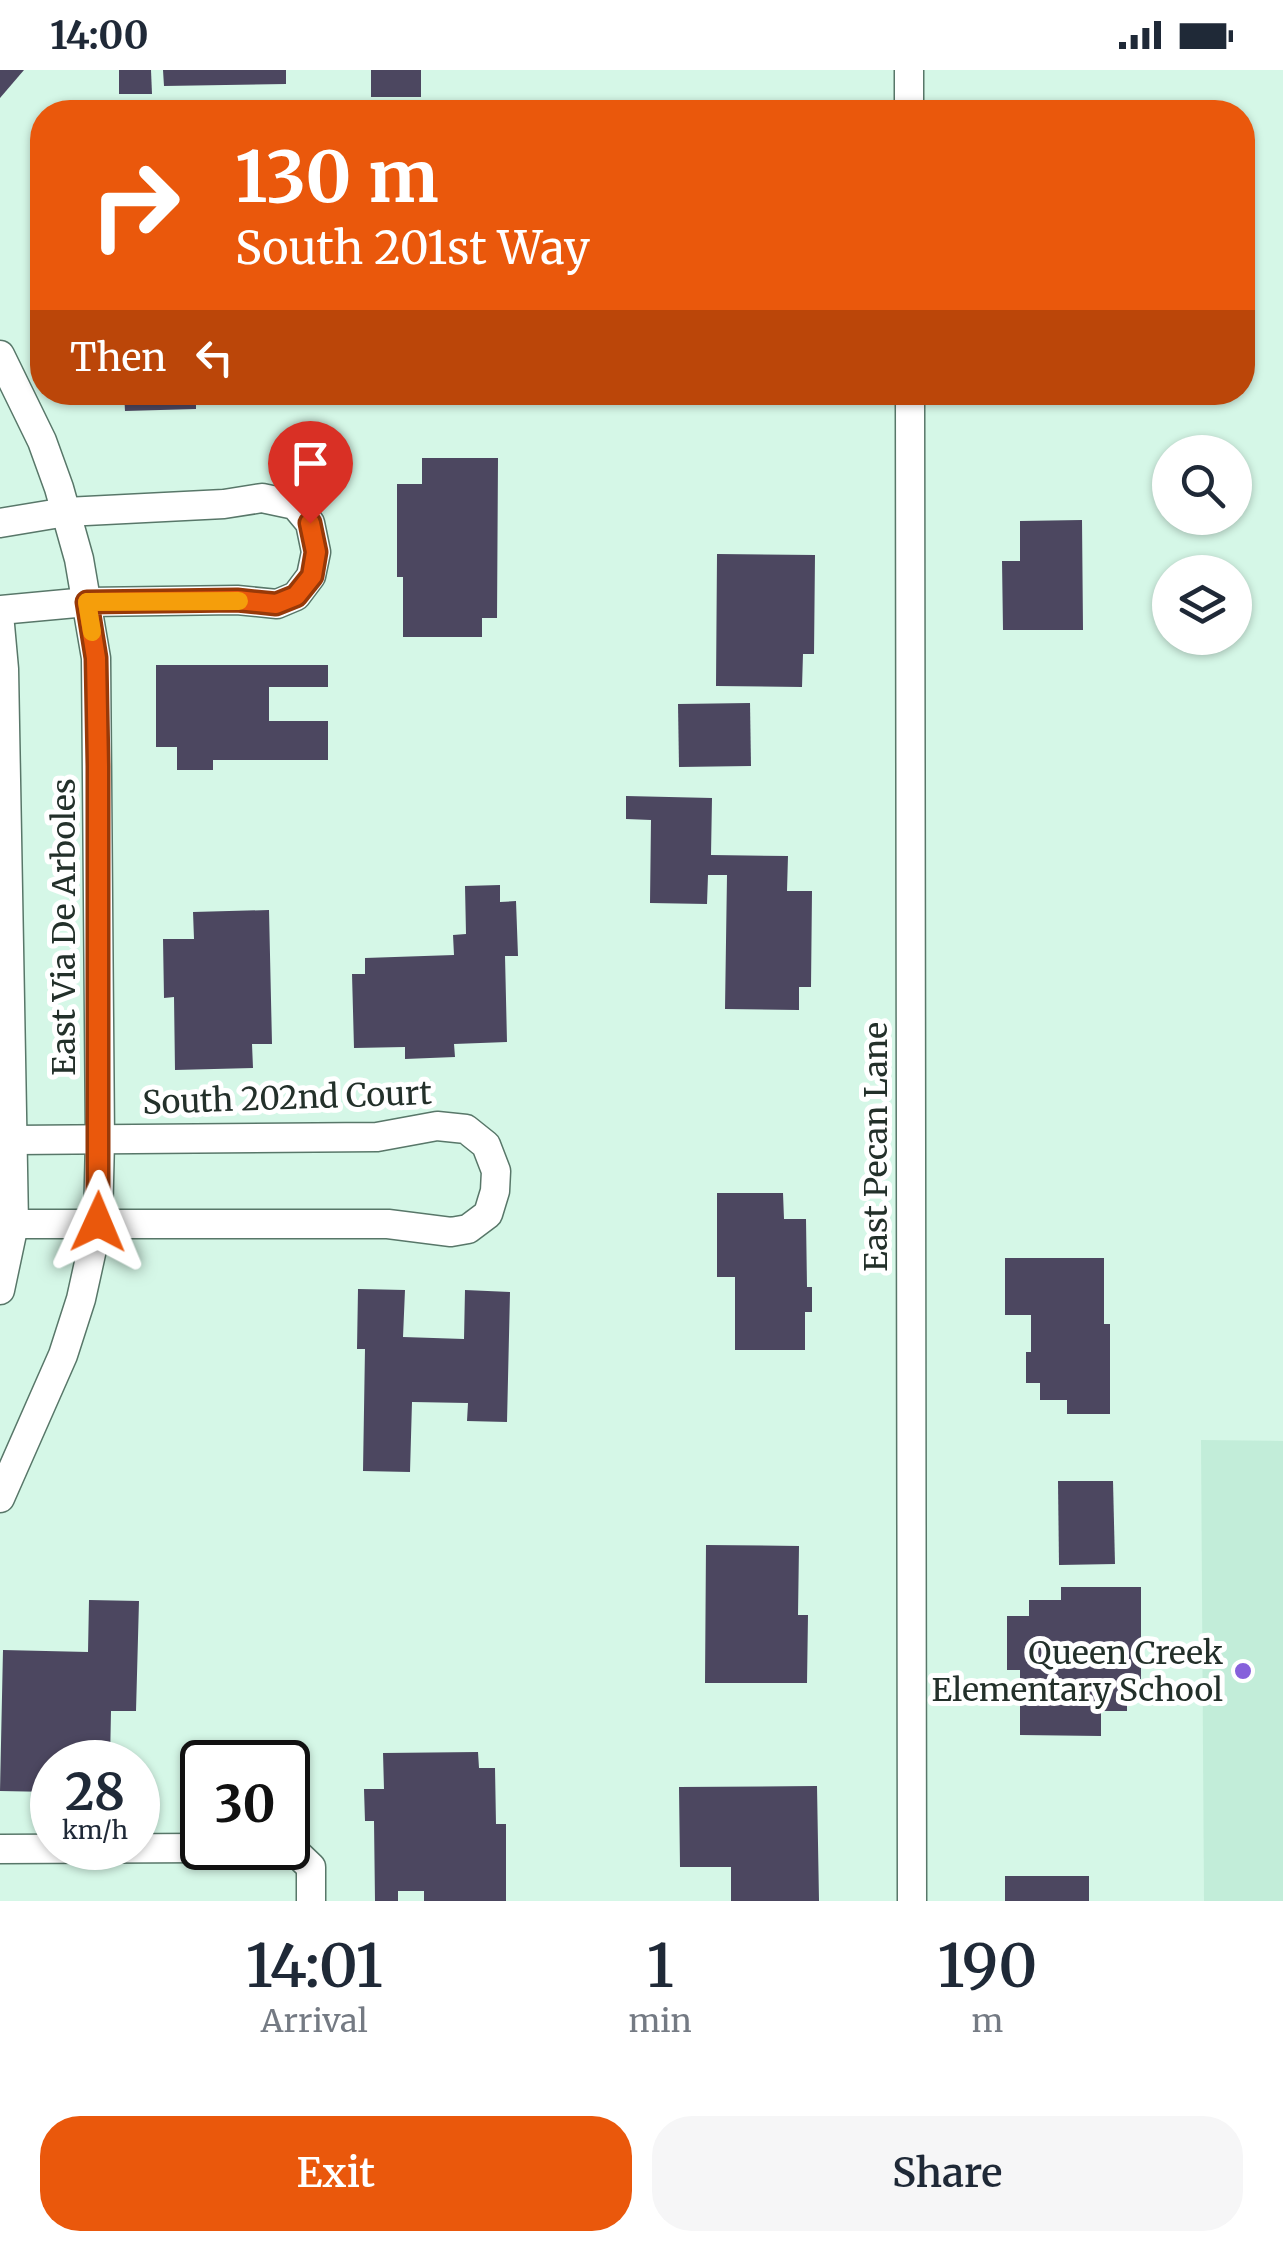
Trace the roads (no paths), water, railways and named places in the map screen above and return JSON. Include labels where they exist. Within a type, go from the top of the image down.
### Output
[{"type":"street","points":[[909,70],[909,100]]},
{"type":"street","name":"East Via De Arboles","points":[[0,355],[42,440],[66,512],[87,602],[97,676],[100,1140],[98,1222],[81,1299],[63,1355],[0,1498]]},
{"type":"street","name":"East Pecan Lane","points":[[910,405],[912,1901]]},
{"type":"street","points":[[0,523],[66,512],[224,504],[262,498],[295,505],[310,523],[316,552],[312,576],[296,596],[276,604],[237,600],[87,602],[0,610]]},
{"type":"street","name":"East Via De Arboles","points":[[0,625],[14,1140],[14,1224],[0,1290]]},
{"type":"street","name":"South 202nd Court","points":[[14,1140],[376,1136],[437,1126],[466,1130],[486,1145],[496,1171],[496,1191],[488,1214],[468,1229],[451,1232],[388,1224],[14,1224]]},
{"type":"street","points":[[0,1849],[180,1848]]},
{"type":"street","points":[[310,1866],[311,1901]]},
{"type":"place","name":"Queen Creek Elementary School","points":[[1243,1671]]}]
